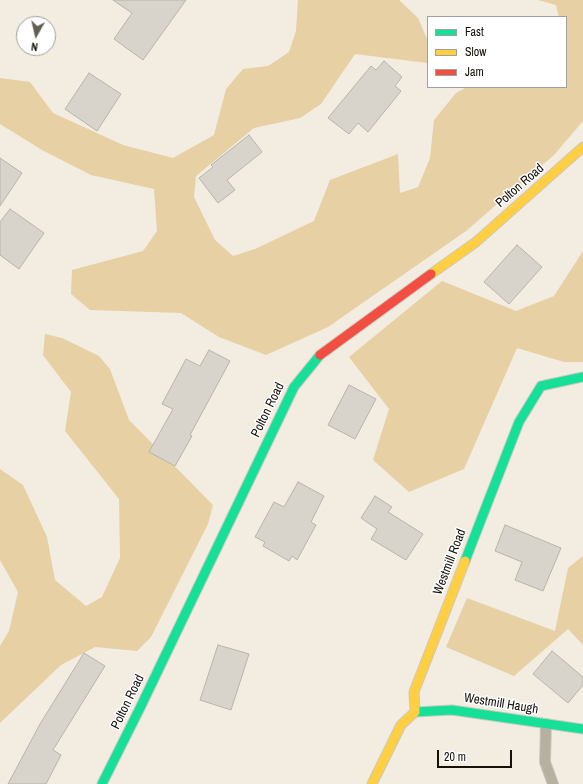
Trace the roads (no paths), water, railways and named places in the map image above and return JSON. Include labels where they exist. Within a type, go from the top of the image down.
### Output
[{"type":"street","name":"Polton Road","points":[[102,784],[294,387],[322,352],[476,242],[583,147]]},
{"type":"street","name":"Westmill Road","points":[[415,712],[414,692],[519,422],[541,386],[583,377]]},
{"type":"street","name":"Westmill Haugh","points":[[415,712],[452,710],[583,729]]},
{"type":"street","points":[[372,784],[400,725],[415,712]]},
{"type":"lane","points":[[546,724],[545,762],[553,784]]}]
